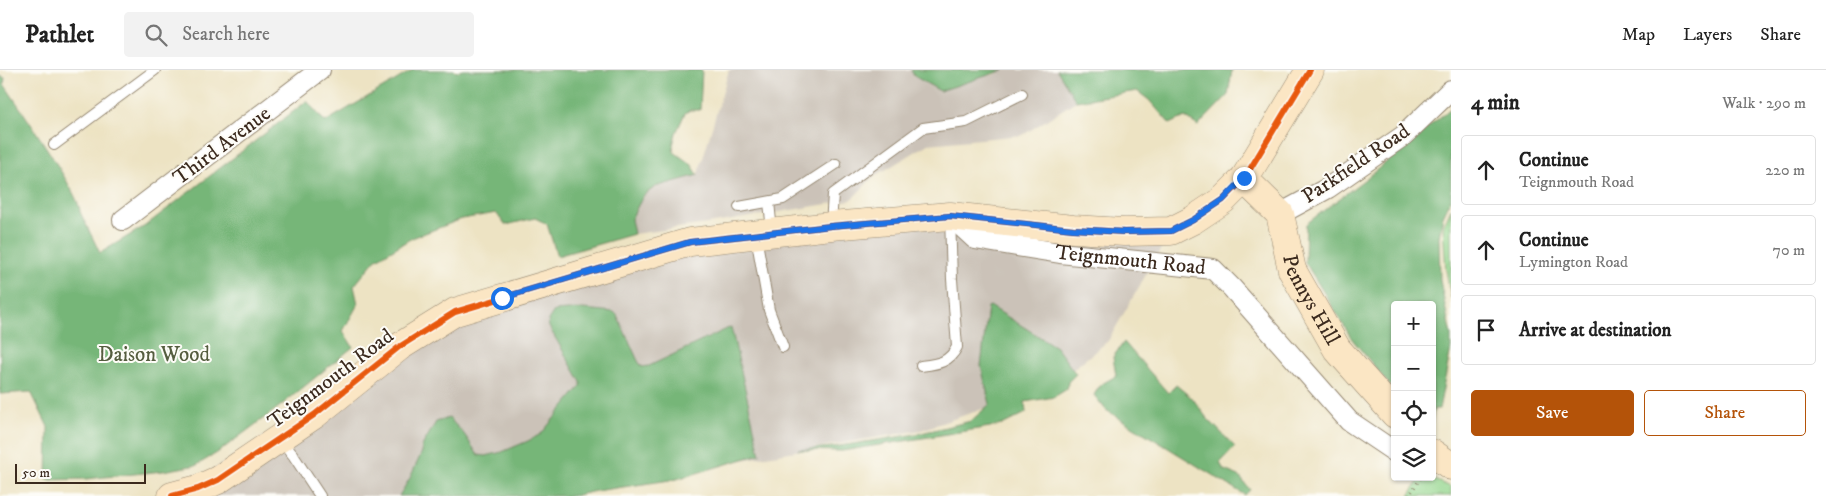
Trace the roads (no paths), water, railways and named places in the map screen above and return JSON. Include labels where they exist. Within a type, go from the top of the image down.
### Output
[{"type":"street","name":"Third Avenue","points":[[123,220],[320,70]]},
{"type":"street","name":"Teignmouth Road","points":[[172,496],[198,489],[218,480],[314,415],[399,347],[455,312],[690,242],[831,226],[950,216],[1073,229],[1124,232],[1171,231],[1193,220],[1223,200],[1244,178],[1310,70]]},
{"type":"street","name":"Parkfield Road","points":[[1280,214],[1328,188],[1404,136],[1451,90]]},
{"type":"street","points":[[1244,178],[1280,214]]},
{"type":"street","name":"Pennys Hill","points":[[1280,214],[1292,270],[1337,349],[1391,410]]},
{"type":"street","name":"Teignmouth Road","points":[[950,216],[975,239],[1060,253],[1213,270],[1232,288],[1349,421],[1391,449]]},
{"type":"street","points":[[1436,456],[1451,466]]},
{"type":"street","points":[[1436,472],[1451,475]]},
{"type":"lane","points":[[54,145],[154,70]]},
{"type":"lane","points":[[831,226],[833,194],[923,128],[966,122],[1022,94]]},
{"type":"lane","points":[[738,207],[783,199],[836,164]]},
{"type":"lane","points":[[769,202],[764,234],[769,310],[782,347]]},
{"type":"lane","points":[[920,366],[937,364],[947,360],[953,355],[957,347],[950,216]]},
{"type":"lane","points":[[280,439],[320,496]]},
{"type":"park label","name":"Daison Wood","points":[[154,355]]}]
